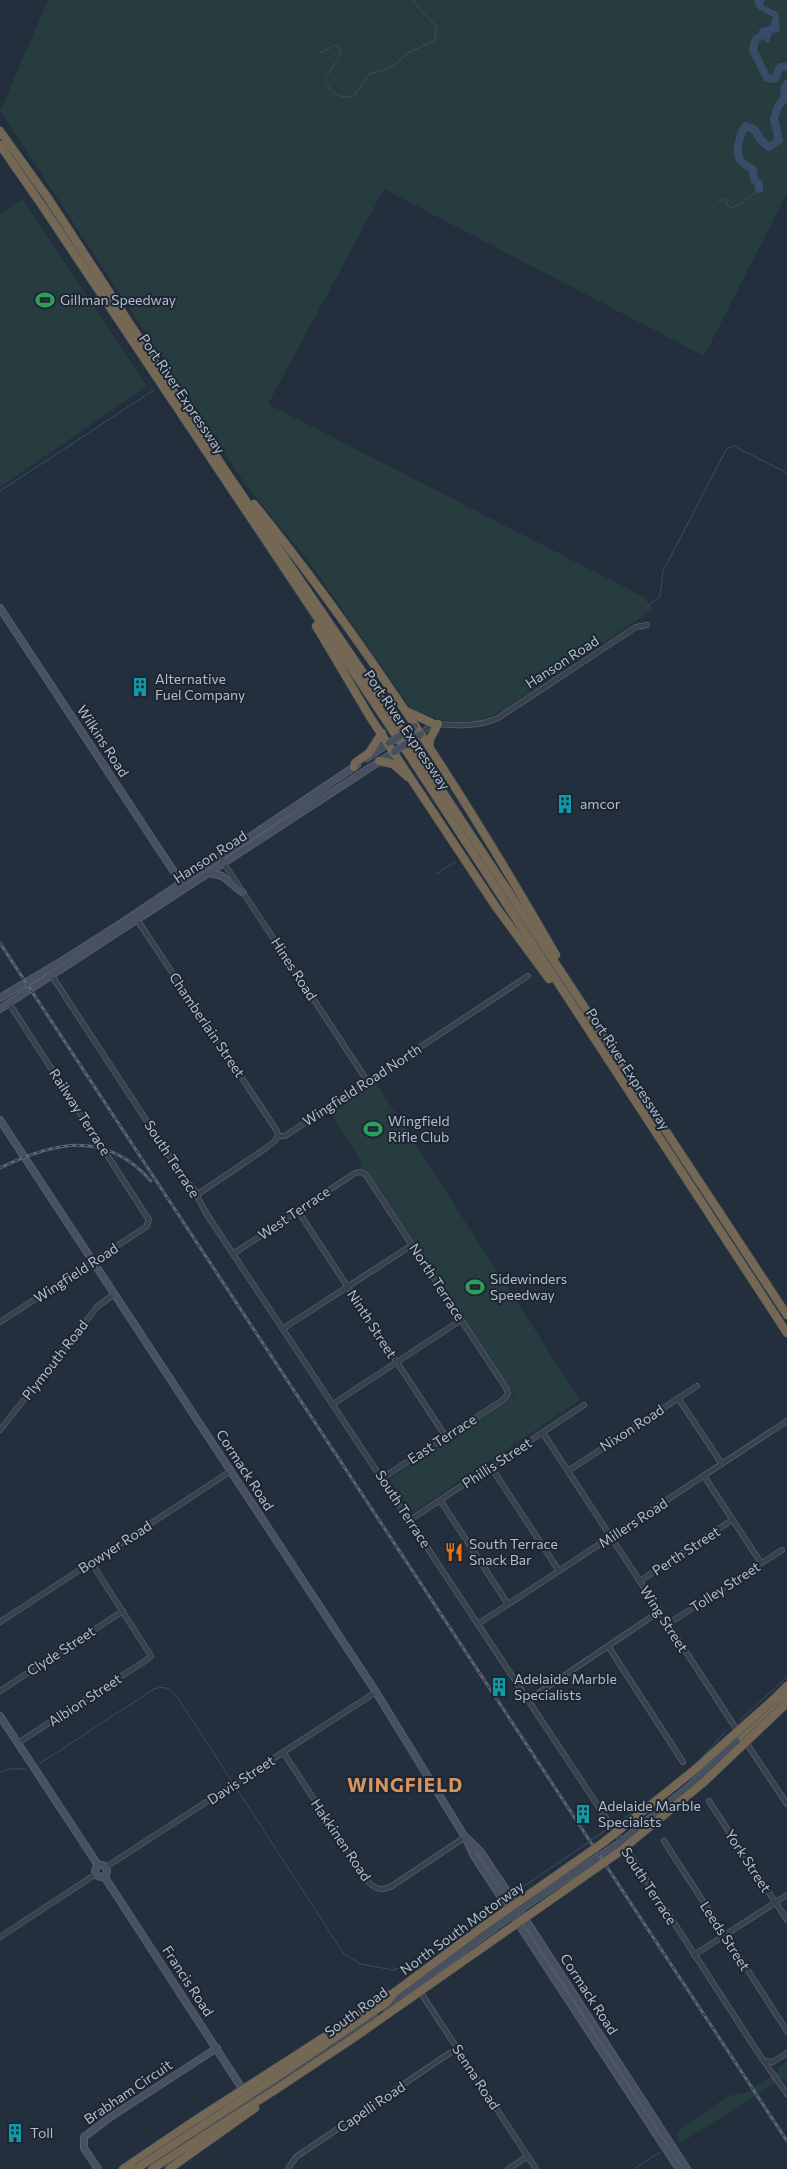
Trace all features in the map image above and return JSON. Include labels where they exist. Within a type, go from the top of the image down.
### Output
[{"type":"highway","name":"Port River Expressway","points":[[0,131],[123,312],[225,470],[402,730],[787,1315]]},
{"type":"highway","name":"Port River Expressway","points":[[0,146],[41,204],[407,752],[787,1333]]},
{"type":"highway","points":[[225,470],[289,546],[330,601],[429,746],[522,894],[597,1029]]},
{"type":"highway","points":[[304,599],[308,610],[351,686],[388,743],[496,907],[586,1028]]},
{"type":"highway","points":[[404,710],[435,724],[429,746]]},
{"type":"highway","points":[[354,767],[355,763],[369,753],[382,733]]},
{"type":"highway","points":[[379,761],[393,764],[416,785]]},
{"type":"highway","name":"North South Motorway","points":[[136,2169],[386,2003],[395,1992],[619,1830],[692,1772],[787,1686]]},
{"type":"highway","points":[[742,1737],[787,1696]]},
{"type":"highway","name":"North South Motorway","points":[[152,2169],[352,2039],[625,1847],[704,1782],[787,1703]]},
{"type":"highway","points":[[123,2169],[197,2119],[395,1992]]},
{"type":"highway","points":[[169,2169],[252,2111],[276,2090]]},
{"type":"street","name":"Wilkins Road","points":[[0,608],[185,888]]},
{"type":"street","name":"Hanson Road","points":[[0,1009],[136,918],[181,882],[219,856],[415,726],[424,723],[463,726],[479,725],[498,718],[636,628],[646,625]]},
{"type":"street","name":"Hanson Road","points":[[1,995],[185,888],[435,724]]},
{"type":"street","name":"Hines Road","points":[[219,856],[368,1082]]},
{"type":"street","points":[[209,873],[222,876],[243,892]]},
{"type":"street","name":"Chamberlain Street","points":[[136,918],[277,1131],[278,1136]]},
{"type":"street","points":[[52,976],[57,964]]},
{"type":"street","name":"South Terrace","points":[[52,976],[184,1178],[198,1194],[200,1203],[233,1254],[284,1328],[787,2094]]},
{"type":"street","name":"Wingfield Road North","points":[[198,1194],[266,1148],[278,1136],[285,1136],[528,976]]},
{"type":"street","name":"Railway Terrace","points":[[9,1003],[147,1214],[149,1222]]},
{"type":"street","name":"Cormack Road","points":[[0,1120],[376,1692],[465,1836],[474,1856],[679,2169]]},
{"type":"street","name":"North Terrace","points":[[355,1173],[361,1172],[366,1175],[508,1391],[507,1396],[503,1400]]},
{"type":"street","name":"West Terrace","points":[[233,1254],[355,1173]]},
{"type":"street","name":"Ninth Street","points":[[298,1211],[446,1437]]},
{"type":"street","name":"Wingfield Road","points":[[0,1322],[146,1227],[149,1222]]},
{"type":"street","points":[[284,1328],[412,1245]]},
{"type":"street","name":"Plymouth Road","points":[[0,1430],[97,1307],[114,1294]]},
{"type":"street","points":[[333,1404],[461,1320]]},
{"type":"street","name":"Nixon Road","points":[[568,1471],[697,1386]]},
{"type":"street","points":[[678,1398],[722,1464]]},
{"type":"street","name":"East Terrace","points":[[382,1478],[503,1400]]},
{"type":"street","name":"Phillis Street","points":[[410,1520],[584,1406]]},
{"type":"street","name":"Millers Road","points":[[478,1624],[787,1421]]},
{"type":"street","name":"Wing Street","points":[[543,1433],[742,1737],[785,1798],[787,1804]]},
{"type":"street","points":[[491,1467],[559,1571]]},
{"type":"street","name":"Bowyer Road","points":[[0,1622],[231,1471]]},
{"type":"street","points":[[704,1476],[761,1563]]},
{"type":"street","points":[[440,1500],[508,1604]]},
{"type":"street","name":"Perth Street","points":[[640,1581],[732,1520]]},
{"type":"street","name":"Tolley Street","points":[[668,1624],[782,1550]]},
{"type":"street","points":[[91,1562],[123,1611]]},
{"type":"street","name":"Albion Street","points":[[18,1743],[148,1660],[150,1656],[123,1611]]},
{"type":"street","name":"Clyde Street","points":[[0,1691],[123,1611]]},
{"type":"street","points":[[528,1700],[660,1611]]},
{"type":"street","points":[[608,1646],[683,1762]]},
{"type":"street","name":"Davis Street","points":[[106,1866],[376,1692]]},
{"type":"street","points":[[0,1716],[98,1865],[106,1866],[107,1873],[104,1876],[96,1874]]},
{"type":"street","name":"South Road","points":[[143,2169],[336,2043],[519,1910],[621,1842],[692,1784],[742,1737]]},
{"type":"street","name":"Hakkinen Road","points":[[283,1752],[367,1880],[376,1889],[381,1890],[392,1886],[465,1836]]},
{"type":"street","name":"York Street","points":[[709,1801],[787,1920]]},
{"type":"street","name":"Cormack Road","points":[[465,1836],[480,1851],[503,1885],[687,2169]]},
{"type":"street","name":"Leeds Street","points":[[664,1841],[787,2031]]},
{"type":"street","points":[[96,1874],[98,1865]]},
{"type":"street","points":[[0,1937],[96,1874]]},
{"type":"street","name":"Francis Road","points":[[104,1876],[250,2100]]},
{"type":"street","points":[[503,1885],[517,1898],[531,1902]]},
{"type":"street","points":[[694,1955],[787,1895]]},
{"type":"street","points":[[499,1925],[513,1929],[531,1943]]},
{"type":"street","points":[[550,1971],[556,1967]]},
{"type":"street","name":"Senna Road","points":[[416,1985],[536,2169]]},
{"type":"street","name":"Brabham Circuit","points":[[98,2169],[84,2148],[84,2138],[109,2118],[217,2048]]},
{"type":"street","name":"Capelli Road","points":[[288,2169],[296,2157],[457,2048]]},
{"type":"street","points":[[766,2061],[773,2062],[787,2053]]},
{"type":"street","points":[[508,2169],[528,2156]]},
{"type":"green space","points":[[48,0],[787,0],[787,193],[704,356],[384,189],[268,404],[646,598],[652,610],[502,711],[486,718],[468,722],[442,720],[410,707],[312,566],[245,484],[0,111]]},
{"type":"green space","name":"Gillman Speedway","points":[[22,199],[147,386],[0,487],[0,214]]},
{"type":"green space","name":"Sidewinders Speedway","points":[[368,1082],[376,1083],[580,1400],[411,1514],[389,1479],[514,1395],[373,1179],[370,1180],[361,1172],[361,1162],[328,1108]]},
{"type":"green space","points":[[787,2061],[787,2083],[783,2078],[684,2141],[680,2142],[677,2138],[678,2132],[687,2124],[728,2096],[746,2093],[779,2071],[777,2068]]},
{"type":"water","points":[[754,0],[765,0],[763,5],[778,13],[780,29],[778,32],[772,33],[769,42],[766,43],[762,37],[759,39],[757,36],[760,29],[771,25],[773,17],[758,9]]},
{"type":"waterway","points":[[318,54],[336,45],[341,51],[325,80],[330,89],[336,94],[344,97],[354,96],[369,74],[396,64],[406,54],[435,40],[437,27],[414,3],[414,0]]},
{"type":"waterway","points":[[758,38],[755,40],[753,50],[767,78],[775,79],[780,67],[787,67]]},
{"type":"waterway","points":[[759,189],[759,184],[754,180],[753,170],[740,160],[738,152],[740,137],[746,126],[755,130],[760,139],[769,147],[779,140],[774,119],[778,106],[785,98],[784,89],[787,84]]},
{"type":"waterway","points":[[718,202],[726,199],[726,204],[732,208],[759,189]]},
{"type":"waterway","points":[[0,491],[154,390]]},
{"type":"waterway","points":[[647,607],[660,596],[663,571],[727,448],[734,446],[787,473]]},
{"type":"waterway","points":[[436,874],[455,862]]},
{"type":"waterway","points":[[739,1721],[787,1677]]},
{"type":"waterway","points":[[39,1764],[154,1689],[165,1688],[178,1698],[233,1783]]},
{"type":"waterway","points":[[699,1761],[726,1731]]},
{"type":"waterway","points":[[0,1772],[9,1769],[26,1769]]},
{"type":"waterway","points":[[235,1786],[344,1954],[361,1964],[393,1970],[412,1964],[495,1906]]},
{"type":"waterway","points":[[617,1823],[650,1801]]},
{"type":"waterway","points":[[591,1840],[606,1830]]},
{"type":"waterway","points":[[520,1889],[589,1842]]},
{"type":"waterway","points":[[634,2169],[660,2152]]},
{"type":"railway","points":[[0,943],[787,2141]]},
{"type":"railway","points":[[0,1168],[40,1151],[79,1145],[98,1147],[116,1154],[134,1165],[151,1181]]},
{"type":"place","name":"Gillman Speedway","points":[[45,300]]},
{"type":"place","name":"Alternative Fuel Company","points":[[140,687]]},
{"type":"place","name":"amcor","points":[[565,804]]},
{"type":"place","name":"Wingfield Rifle Club","points":[[373,1129]]},
{"type":"place","name":"Sidewinders Speedway","points":[[475,1287]]},
{"type":"place","name":"South Terrace Snack Bar","points":[[454,1552]]},
{"type":"place","name":"Adelaide Marble Specialists","points":[[499,1687]]},
{"type":"place","name":"Adelaide Marble Specialsts","points":[[583,1814]]},
{"type":"place","name":"Toll","points":[[15,2133]]},
{"type":"district","name":"WINGFIELD","points":[[405,1785]]}]
